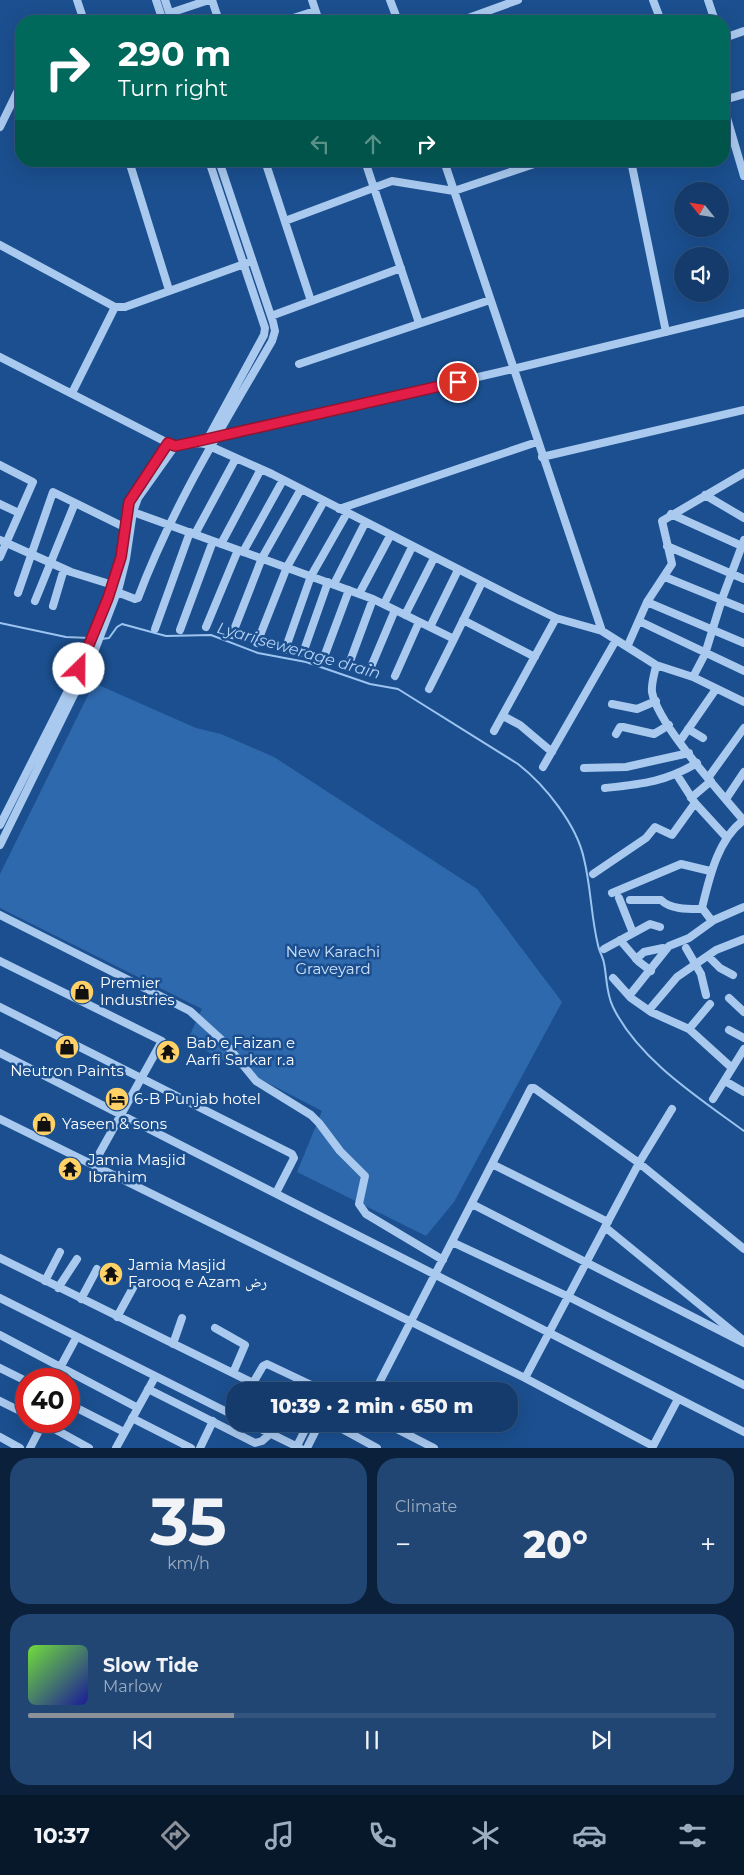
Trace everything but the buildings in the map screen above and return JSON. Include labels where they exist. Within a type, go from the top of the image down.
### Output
[{"type":"street","points":[[77,0],[82,15]]},
{"type":"street","points":[[156,0],[161,15]]},
{"type":"street","points":[[165,0],[170,15]]},
{"type":"street","points":[[176,15],[211,0],[217,15]]},
{"type":"street","points":[[312,0],[317,15]]},
{"type":"street","points":[[390,0],[396,15]]},
{"type":"street","points":[[477,15],[518,0]]},
{"type":"street","points":[[653,0],[659,15]]},
{"type":"street","points":[[708,0],[713,15]]},
{"type":"street","points":[[303,15],[315,11]]},
{"type":"street","points":[[730,36],[744,31]]},
{"type":"street","points":[[730,98],[744,94]]},
{"type":"street","points":[[0,127],[15,96]]},
{"type":"street","points":[[730,128],[744,176]]},
{"type":"street","points":[[131,167],[169,290]]},
{"type":"street","points":[[3,541],[135,599],[138,598],[156,551],[264,335],[265,328],[211,167]]},
{"type":"street","points":[[210,441],[272,341],[275,331],[221,167]]},
{"type":"street","points":[[267,167],[311,301]]},
{"type":"street","points":[[367,167],[419,324]]},
{"type":"street","points":[[446,167],[602,631]]},
{"type":"street","points":[[285,221],[392,181],[454,191],[525,167]]},
{"type":"street","points":[[632,167],[666,332]]},
{"type":"street","points":[[0,245],[115,307],[125,307],[253,262]]},
{"type":"street","points":[[271,316],[401,268]]},
{"type":"street","points":[[299,364],[490,300]]},
{"type":"street","points":[[72,393],[115,307]]},
{"type":"street","points":[[0,356],[172,444],[210,441],[744,313]]},
{"type":"street","points":[[542,457],[744,410]]},
{"type":"street","points":[[210,441],[236,458],[302,489],[482,582],[556,618],[602,631],[628,645],[656,665],[693,677],[744,702]]},
{"type":"street","points":[[339,509],[537,442]]},
{"type":"street","points":[[0,845],[87,660],[115,590],[127,528],[138,498],[172,444]]},
{"type":"street","points":[[127,528],[126,511],[132,496],[172,444]]},
{"type":"street","points":[[155,629],[192,533],[236,458]]},
{"type":"street","points":[[0,465],[33,482],[19,513],[3,541],[0,557]]},
{"type":"street","points":[[221,544],[261,469]]},
{"type":"street","points":[[628,645],[646,602],[665,576],[672,562],[661,522],[671,514],[744,473]]},
{"type":"street","points":[[206,627],[240,551],[284,480]]},
{"type":"street","points":[[232,635],[262,558],[302,489]]},
{"type":"street","points":[[18,593],[52,492],[127,528]]},
{"type":"street","points":[[705,495],[744,518]]},
{"type":"street","points":[[257,642],[286,567],[324,501]]},
{"type":"street","points":[[35,600],[76,503]]},
{"type":"street","points":[[0,504],[19,513]]},
{"type":"street","points":[[133,512],[373,599],[454,639]]},
{"type":"street","points":[[286,650],[311,576],[347,513]]},
{"type":"street","points":[[671,514],[743,544],[731,573],[705,654],[693,677]]},
{"type":"street","points":[[303,653],[331,584],[365,523]]},
{"type":"street","points":[[359,594],[390,536]]},
{"type":"street","points":[[180,630],[213,540]]},
{"type":"street","points":[[384,604],[412,546]]},
{"type":"street","points":[[667,546],[744,578]]},
{"type":"street","points":[[405,615],[434,558]]},
{"type":"street","points":[[53,606],[64,569]]},
{"type":"street","points":[[430,627],[458,570]]},
{"type":"street","points":[[665,576],[744,608]]},
{"type":"street","points":[[428,689],[482,582]]},
{"type":"street","points":[[324,657],[349,590]]},
{"type":"street","points":[[349,664],[373,599]]},
{"type":"street","points":[[646,602],[744,643]]},
{"type":"street","points":[[371,668],[395,610]]},
{"type":"street","points":[[494,731],[556,618]]},
{"type":"street","points":[[463,620],[535,657]]},
{"type":"street","points":[[638,621],[744,671]]},
{"type":"street","points":[[395,676],[419,622]]},
{"type":"street","points":[[543,767],[616,640]]},
{"type":"street","points":[[0,825],[87,660]]},
{"type":"street","points":[[656,665],[652,687],[656,701],[669,726],[709,779],[743,817],[727,838],[710,871],[703,909],[712,921]]},
{"type":"street","points":[[680,741],[716,689]]},
{"type":"street","points":[[612,704],[637,709],[656,701]]},
{"type":"street","points":[[502,716],[520,726],[552,752]]},
{"type":"street","points":[[616,734],[620,727],[654,734],[669,726]]},
{"type":"street","points":[[594,874],[646,838],[656,826],[672,835],[693,800],[744,728]]},
{"type":"street","points":[[688,730],[703,738]]},
{"type":"street","points":[[584,768],[626,767],[689,753]]},
{"type":"street","points":[[606,788],[646,784],[677,775],[697,763]]},
{"type":"street","points":[[726,799],[744,772]]},
{"type":"street","points":[[677,775],[693,800],[727,838]]},
{"type":"street","points":[[633,933],[615,895],[681,864],[710,871]]},
{"type":"street","points":[[630,900],[661,900],[665,904],[683,909],[703,909]]},
{"type":"street","points":[[629,996],[651,971],[669,946],[689,938],[712,921],[744,907]]},
{"type":"street","points":[[0,915],[190,1011],[224,1043],[256,1081],[311,1115],[340,1151],[362,1173],[365,1180],[359,1204],[366,1214],[443,1260]]},
{"type":"street","points":[[604,949],[650,924],[660,927]]},
{"type":"street","points":[[649,1010],[677,977],[708,956],[744,939]]},
{"type":"street","points":[[620,940],[636,959],[651,971]]},
{"type":"street","points":[[636,959],[644,952],[663,948],[665,950]]},
{"type":"street","points":[[686,948],[696,964],[706,995]]},
{"type":"street","points":[[708,956],[720,968],[733,975]]},
{"type":"street","points":[[0,961],[160,1039],[162,1044],[93,1165]]},
{"type":"street","points":[[613,978],[629,996],[649,1010],[690,1029],[732,1068]]},
{"type":"street","points":[[730,998],[744,1012]]},
{"type":"street","points":[[690,1029],[710,1004]]},
{"type":"street","points":[[0,1007],[292,1154],[294,1158],[276,1193]]},
{"type":"street","points":[[729,1030],[744,1038]]},
{"type":"street","points":[[713,1100],[744,1049]]},
{"type":"street","points":[[0,1053],[744,1432]]},
{"type":"street","points":[[725,1081],[744,1092]]},
{"type":"street","points":[[381,1382],[529,1091],[534,1088],[639,1163],[744,1249]]},
{"type":"street","points":[[525,1378],[547,1332],[586,1264],[639,1163],[672,1109]]},
{"type":"street","points":[[0,1119],[525,1378],[653,1447],[678,1399]]},
{"type":"street","points":[[492,1164],[607,1225],[744,1342]]},
{"type":"street","points":[[472,1204],[586,1264],[744,1342]]},
{"type":"street","points":[[452,1242],[567,1296],[744,1385]]},
{"type":"street","points":[[45,1281],[60,1252]]},
{"type":"street","points":[[0,1258],[251,1382]]},
{"type":"street","points":[[58,1288],[77,1259]]},
{"type":"street","points":[[81,1299],[97,1269]]},
{"type":"street","points":[[117,1317],[134,1286]]},
{"type":"street","points":[[0,1299],[226,1412]]},
{"type":"street","points":[[173,1344],[182,1318]]},
{"type":"street","points":[[215,1328],[245,1345],[233,1373]]},
{"type":"street","points":[[0,1335],[138,1408]]},
{"type":"street","points":[[60,1367],[76,1338]]},
{"type":"street","points":[[254,1382],[263,1366],[267,1364],[305,1382]]},
{"type":"street","points":[[0,1368],[15,1376]]},
{"type":"street","points":[[118,1447],[124,1432],[154,1377]]},
{"type":"street","points":[[148,1389],[260,1445],[271,1434]]},
{"type":"street","points":[[0,1401],[15,1408]]},
{"type":"street","points":[[80,1410],[124,1432]]},
{"type":"street","points":[[132,1418],[191,1448]]},
{"type":"street","points":[[200,1448],[213,1421]]},
{"type":"street","points":[[267,1432],[298,1447],[305,1432]]},
{"type":"street","points":[[307,1448],[315,1432]]},
{"type":"street","points":[[349,1432],[377,1448]]},
{"type":"street","points":[[403,1432],[434,1448]]},
{"type":"street","points":[[30,1448],[37,1433]]},
{"type":"street","points":[[62,1433],[89,1448]]},
{"type":"street","points":[[0,1437],[20,1448]]},
{"type":"green space","name":"New Karachi Graveyard","points":[[94,683],[196,728],[221,734],[274,757],[477,889],[562,1002],[454,1202],[426,1236],[297,1172],[322,1111],[187,1041],[202,1009],[0,908],[0,874]]},
{"type":"waterway","name":"Lyari sewerage drain","points":[[0,623],[66,637],[89,638]]},
{"type":"waterway","name":"Lyari sewerage drain","points":[[101,639],[109,638],[117,627],[122,624],[166,636],[211,635],[258,653],[306,662],[370,684],[398,689],[518,764],[549,794],[575,833],[584,859],[596,934],[604,963],[609,996],[624,1026],[638,1044],[671,1076],[744,1131]]},
{"type":"place","name":"Premier Industries","points":[[82,992]]},
{"type":"place","name":"Neutron Paints","points":[[67,1047]]},
{"type":"place","name":"Bab e Faizan e Aarfi Sarkar r.a","points":[[168,1052]]},
{"type":"place","name":"6-B Punjab hotel","points":[[117,1099]]},
{"type":"place","name":"Yaseen & sons","points":[[44,1124]]},
{"type":"place","name":"Jamia Masjid Ibrahim","points":[[70,1169]]},
{"type":"place","name":"Jamia Masjid Farooq e Azam رض","points":[[111,1274]]},
{"type":"route","points":[[79,669],[108,598],[121,557],[126,511],[129,502],[168,443],[175,446],[458,382]]}]
